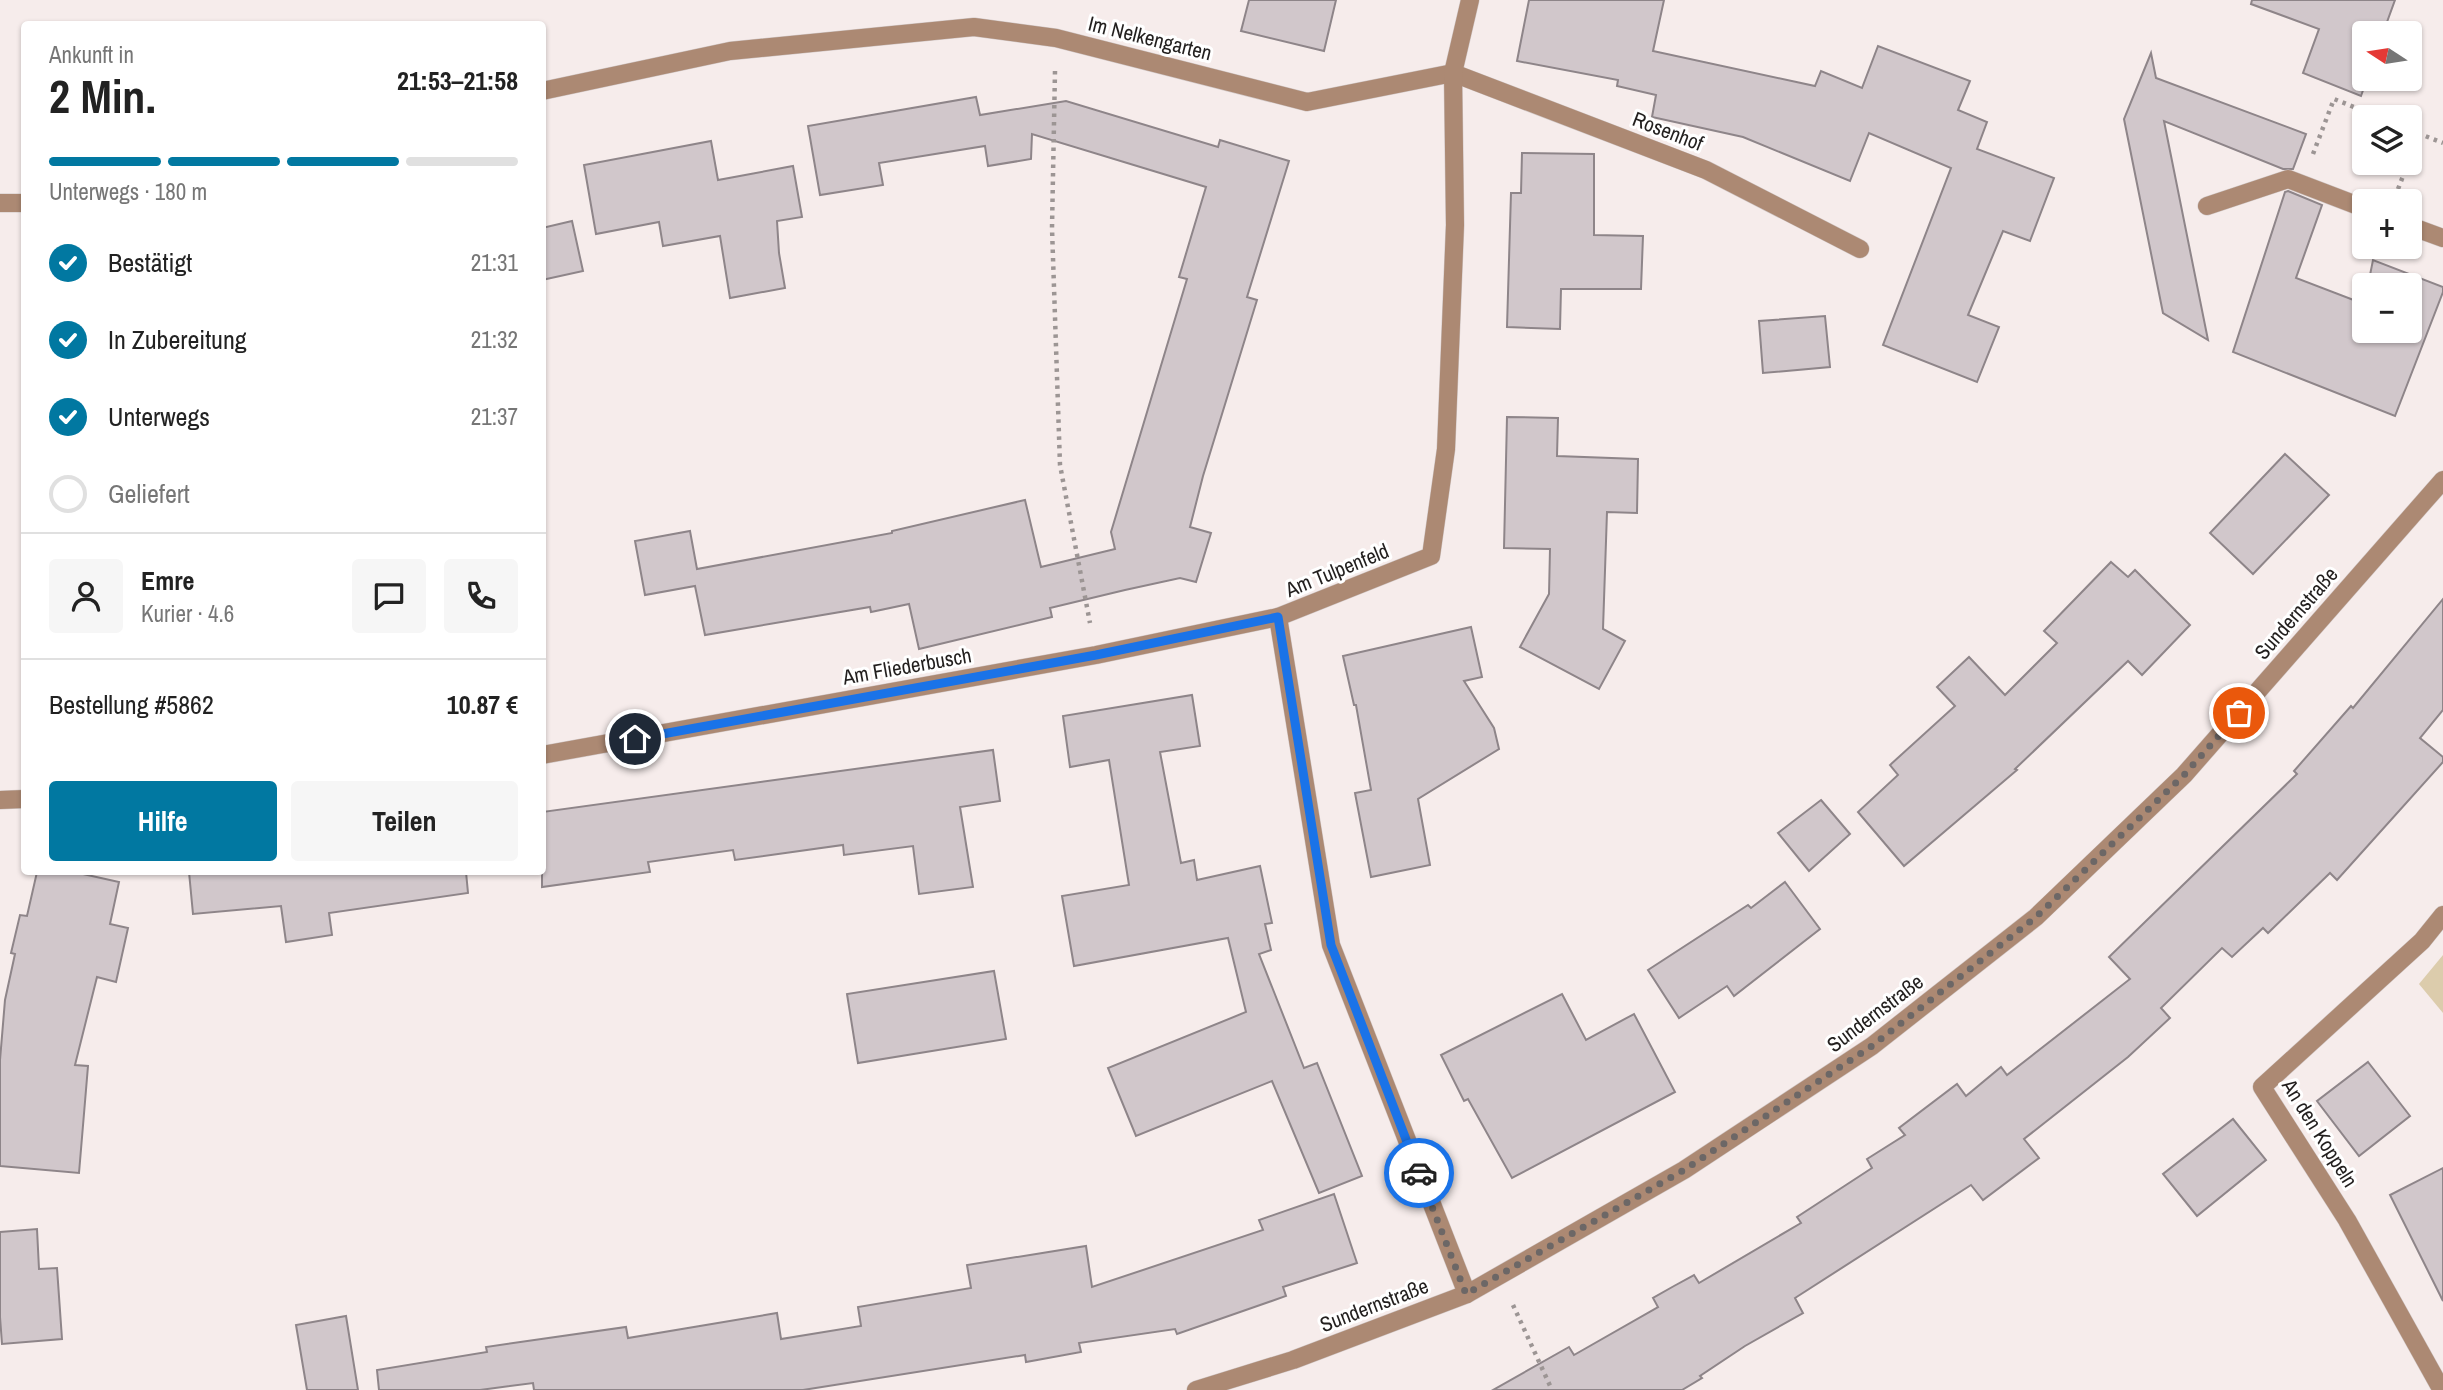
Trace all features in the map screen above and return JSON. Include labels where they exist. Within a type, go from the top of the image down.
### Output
[{"type":"street","name":"Am Tulpenfeld","points":[[1466,1294],[1331,945],[1278,617],[1431,556],[1446,449],[1455,225],[1453,72],[1469,0]]},
{"type":"street","name":"Im Nelkengarten","points":[[546,91],[730,51],[974,27],[1056,38],[1307,102],[1453,72]]},
{"type":"street","name":"Rosenhof","points":[[1453,72],[1706,170],[1860,249]]},
{"type":"street","points":[[2207,206],[2288,179],[2352,203]]},
{"type":"street","points":[[0,203],[21,204]]},
{"type":"street","points":[[2422,230],[2443,238]]},
{"type":"street","name":"Sundernstraße","points":[[1196,1390],[1293,1360],[1466,1294],[1684,1170],[1872,1046],[2036,917],[2184,775],[2443,480]]},
{"type":"street","name":"Am Fliederbusch","points":[[546,754],[1096,655],[1278,617]]},
{"type":"street","points":[[0,800],[21,799]]},
{"type":"street","name":"An den Koppeln","points":[[2439,1387],[2347,1220],[2262,1087],[2422,941],[2443,915]]},
{"type":"path","points":[[1056,38],[1052,228],[1060,465],[1096,655]]},
{"type":"path","points":[[2302,184],[2334,99],[2352,106]]},
{"type":"path","points":[[2422,135],[2443,143]]},
{"type":"path","points":[[1500,1276],[1552,1390]]},
{"type":"shaded area","points":[[2443,955],[2443,1013],[2419,984]]},
{"type":"building","points":[[1249,0],[1336,0],[1324,51],[1241,31]]},
{"type":"building","points":[[1529,0],[1664,0],[1653,51],[1815,86],[1821,71],[1862,88],[1878,46],[1970,81],[1958,110],[1987,122],[1977,149],[2054,178],[2030,241],[2003,231],[1968,315],[1999,327],[1977,382],[1883,345],[1951,168],[1869,133],[1850,181],[1743,137],[1652,117],[1656,95],[1617,86],[1618,80],[1517,61]]},
{"type":"building","points":[[2252,0],[2395,0],[2387,21],[2352,21],[2352,91],[2363,91],[2361,96],[2303,73],[2319,29],[2251,4]]},
{"type":"building","points":[[2151,53],[2156,78],[2306,134],[2293,169],[2283,169],[2164,121],[2208,340],[2163,313],[2124,119]]},
{"type":"building","points":[[976,97],[980,115],[1066,101],[1218,147],[1220,140],[1289,161],[1247,297],[1257,300],[1190,527],[1211,533],[1196,582],[1180,578],[1050,608],[1052,617],[919,649],[909,604],[871,612],[870,607],[705,635],[695,586],[645,595],[635,541],[690,531],[697,569],[892,533],[1025,500],[1041,567],[1115,549],[1111,532],[1187,279],[1179,277],[1206,187],[1032,134],[1031,159],[988,166],[985,146],[879,163],[883,185],[820,195],[808,126]]},
{"type":"building","points":[[711,141],[718,180],[793,166],[802,217],[777,221],[785,288],[730,298],[720,236],[663,246],[659,222],[596,234],[584,165]]},
{"type":"building","points":[[1522,153],[1594,154],[1594,235],[1643,236],[1641,289],[1561,289],[1560,329],[1507,327],[1511,193],[1521,193]]},
{"type":"building","points":[[2285,192],[2322,205],[2296,278],[2352,299],[2352,343],[2422,343],[2422,279],[2443,287],[2395,416],[2233,352]]},
{"type":"building","points":[[572,221],[583,271],[546,279],[546,227]]},
{"type":"building","points":[[2373,260],[2407,273],[2370,273]]},
{"type":"building","points":[[1825,316],[1830,367],[1763,373],[1759,321]]},
{"type":"building","points":[[1507,417],[1558,418],[1557,456],[1638,459],[1637,513],[1607,512],[1603,629],[1625,641],[1599,689],[1520,647],[1549,594],[1550,549],[1504,548]]},
{"type":"building","points":[[2285,454],[2329,495],[2253,574],[2210,533]]},
{"type":"building","points":[[2111,562],[2128,577],[2135,570],[2190,625],[2142,675],[2128,661],[2015,769],[2017,770],[1904,866],[1858,812],[1898,775],[1890,765],[1955,706],[1937,687],[1969,657],[2005,695],[2057,643],[2044,631]]},
{"type":"building","points":[[2443,599],[2443,710],[2420,738],[2443,757],[2443,762],[2337,880],[2330,873],[2268,933],[2263,928],[2232,957],[2222,948],[2161,1008],[2170,1018],[2128,1057],[2024,1139],[2039,1158],[1983,1200],[1971,1185],[1795,1298],[1803,1313],[1745,1346],[1682,1390],[1493,1390],[1569,1347],[1574,1355],[1658,1307],[1653,1298],[1694,1275],[1699,1283],[1801,1223],[1797,1217],[1872,1168],[1867,1159],[1905,1135],[1899,1128],[1957,1084],[1966,1096],[2001,1067],[2007,1075],[2130,979],[2109,957],[2297,774],[2294,771],[2351,706],[2353,708]]},
{"type":"building","points":[[1471,627],[1482,677],[1464,681],[1494,728],[1499,749],[1418,799],[1430,865],[1371,877],[1355,793],[1371,790],[1356,705],[1343,656]]},
{"type":"building","points":[[1192,695],[1200,746],[1160,752],[1181,863],[1194,860],[1197,880],[1260,866],[1272,923],[1265,924],[1271,950],[1259,954],[1304,1068],[1317,1063],[1362,1176],[1319,1193],[1272,1081],[1136,1136],[1108,1068],[1246,1012],[1228,938],[1074,966],[1062,896],[1129,885],[1109,760],[1070,767],[1063,716]]},
{"type":"building","points":[[993,750],[1000,801],[960,807],[973,887],[919,894],[913,846],[844,855],[843,845],[735,860],[733,850],[648,862],[650,872],[542,887],[542,875],[546,875],[546,811]]},
{"type":"building","points":[[1821,800],[1850,834],[1809,871],[1778,833]]},
{"type":"building","points":[[36,875],[88,875],[119,882],[110,924],[128,928],[116,982],[97,977],[75,1065],[88,1066],[79,1173],[0,1166],[0,1060],[5,1000],[15,954],[11,953],[20,915],[27,916]]},
{"type":"building","points":[[189,875],[466,875],[468,893],[329,913],[332,935],[286,942],[281,906],[193,914]]},
{"type":"building","points":[[1785,882],[1820,929],[1734,996],[1727,986],[1679,1018],[1648,970],[1748,905],[1751,908]]},
{"type":"building","points":[[994,971],[1006,1039],[858,1063],[847,994]]},
{"type":"building","points":[[1562,994],[1586,1040],[1634,1014],[1675,1092],[1512,1178],[1468,1099],[1464,1101],[1441,1055]]},
{"type":"building","points":[[2368,1062],[2410,1116],[2359,1156],[2317,1101]]},
{"type":"building","points":[[2233,1119],[2266,1160],[2197,1216],[2163,1174]]},
{"type":"building","points":[[2443,1168],[2443,1301],[2390,1195]]},
{"type":"building","points":[[1334,1194],[1357,1263],[1283,1287],[1286,1296],[1177,1334],[1175,1329],[1079,1343],[1081,1352],[1026,1362],[1025,1355],[803,1390],[534,1390],[533,1383],[480,1390],[379,1390],[377,1370],[487,1352],[486,1347],[626,1327],[628,1338],[777,1313],[781,1339],[861,1326],[858,1307],[971,1288],[967,1265],[1086,1246],[1092,1287],[1263,1230],[1259,1220]]},
{"type":"building","points":[[37,1229],[39,1269],[57,1268],[62,1339],[2,1344],[0,1232]]},
{"type":"building","points":[[346,1316],[358,1390],[307,1390],[296,1325]]},
{"type":"way so far","points":[[1419,1173],[1466,1294],[1684,1170],[1872,1046],[2036,917],[2184,775],[2239,713]]},
{"type":"route","points":[[635,739],[1096,655],[1278,617],[1331,945],[1419,1173]]}]
